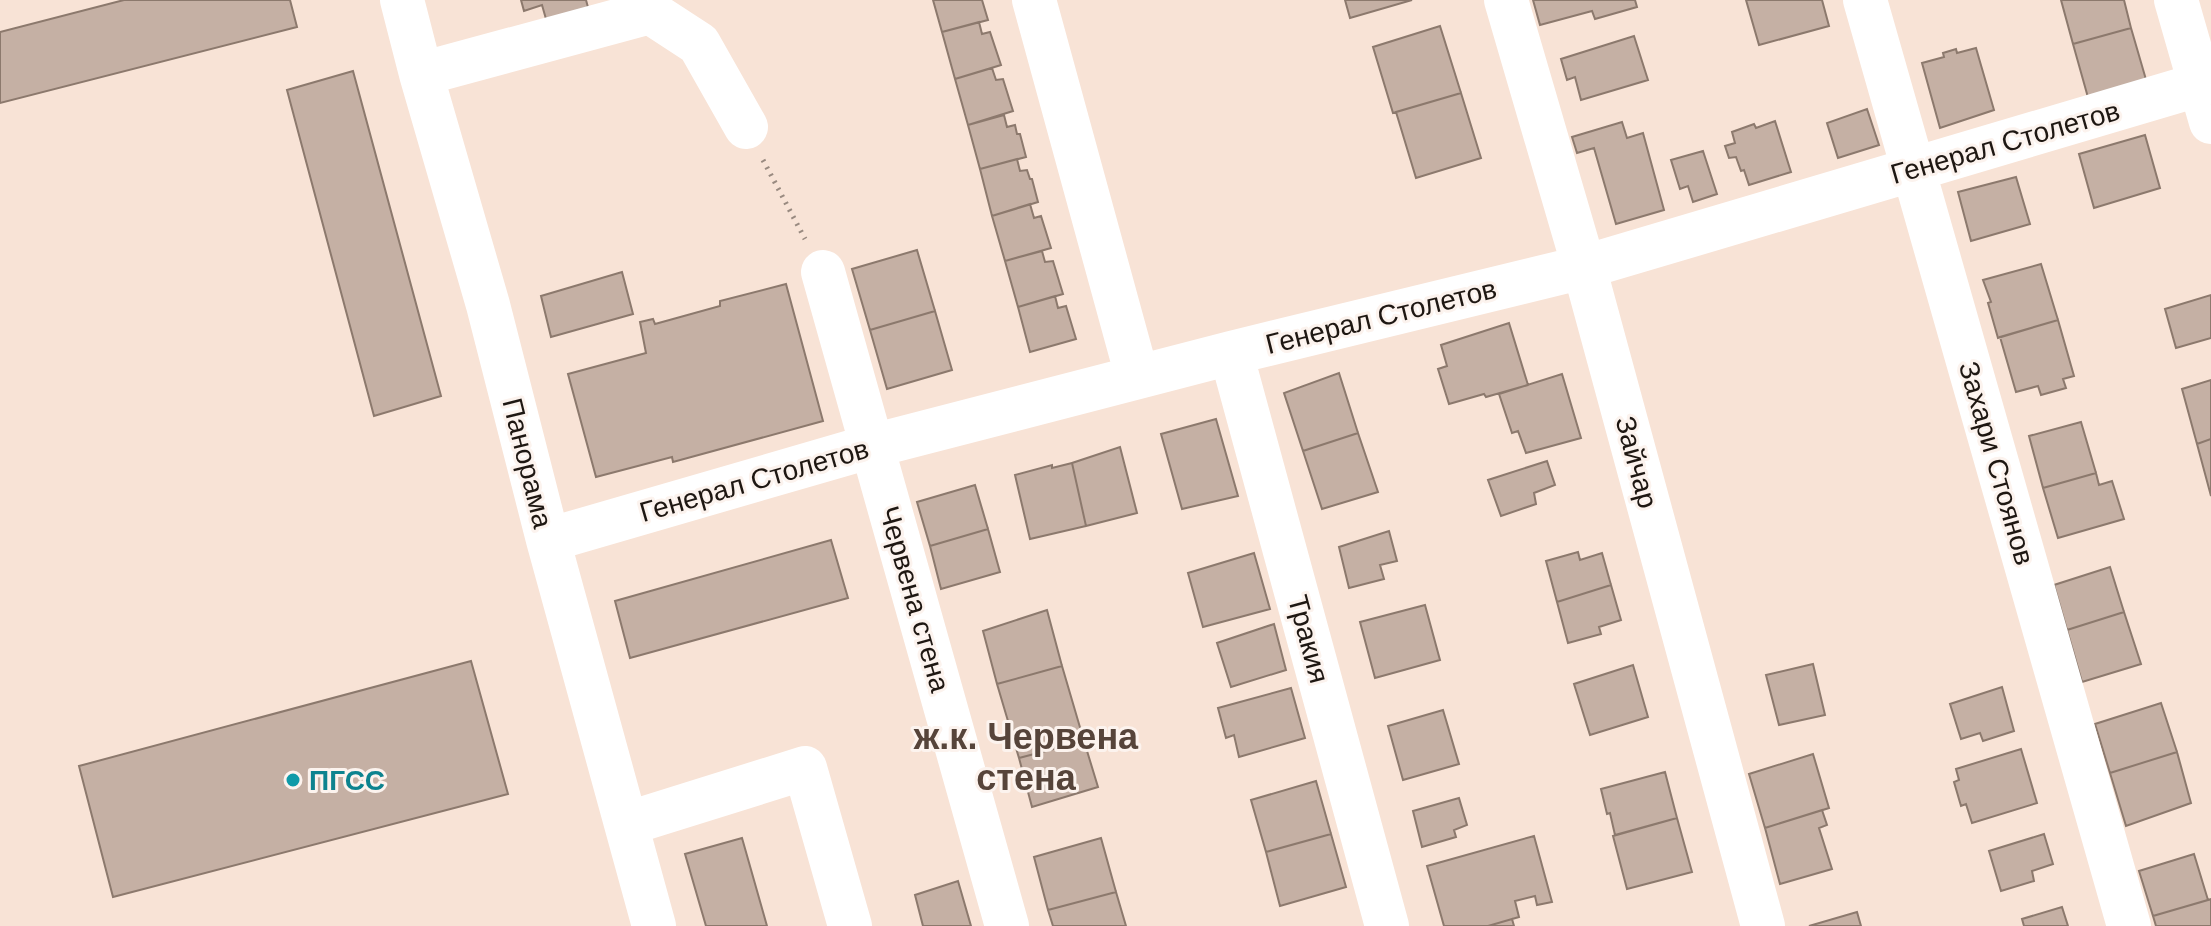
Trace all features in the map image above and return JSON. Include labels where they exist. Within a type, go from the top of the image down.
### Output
[{"type":"street","name":"Панорама","points":[[402,0],[488,305],[548,540],[654,926]]},
{"type":"street","points":[[1034,0],[1137,376]]},
{"type":"street","name":"Зайчар","points":[[1506,0],[1584,267],[1763,926]]},
{"type":"street","name":"Захари Стоянов","points":[[1865,0],[2129,926]]},
{"type":"street","points":[[2176,0],[2207,96]]},
{"type":"street","points":[[421,74],[648,6],[699,44],[746,127]]},
{"type":"street","name":"Генерал Столетов","points":[[548,540],[872,446],[1137,376],[1584,267],[1914,169],[2207,96]]},
{"type":"street","name":"Червена стена","points":[[823,272],[1007,926]]},
{"type":"street","name":"Тракия","points":[[1231,353],[1387,926]]},
{"type":"street","points":[[626,824],[805,768],[850,926]]},
{"type":"path","points":[[746,127],[823,272]]},
{"type":"building","points":[[124,0],[290,0],[297,27],[0,103],[0,32]]},
{"type":"building","points":[[521,0],[586,0],[592,22],[550,33],[542,5],[524,11]]},
{"type":"building","points":[[933,0],[982,0],[988,20],[942,32]]},
{"type":"building","points":[[1345,0],[1412,0],[1350,18]]},
{"type":"building","points":[[1533,0],[1635,0],[1637,7],[1595,19],[1592,11],[1540,25]]},
{"type":"building","points":[[1746,0],[1822,0],[1829,26],[1759,45]]},
{"type":"building","points":[[2061,0],[2124,0],[2131,28],[2073,44]]},
{"type":"building","points":[[979,22],[982,34],[990,32],[1001,65],[955,79],[942,32]]},
{"type":"building","points":[[1440,26],[1461,93],[1393,113],[1373,47]]},
{"type":"building","points":[[2131,28],[2147,83],[2089,101],[2073,44]]},
{"type":"building","points":[[1634,36],[1648,80],[1581,100],[1575,77],[1567,80],[1561,59]]},
{"type":"building","points":[[1976,48],[1994,110],[1940,128],[1922,63],[1944,57],[1943,53],[1956,49],[1957,53]]},
{"type":"building","points":[[992,68],[996,80],[1003,79],[1013,111],[968,125],[955,79]]},
{"type":"building","points":[[353,71],[441,396],[374,416],[287,90]]},
{"type":"building","points":[[1461,93],[1481,158],[1416,178],[1396,112]]},
{"type":"building","points":[[1867,109],[1879,145],[1838,158],[1827,123]]},
{"type":"building","points":[[1004,115],[1007,127],[1015,125],[1017,134],[1020,134],[1026,157],[980,169],[968,125]]},
{"type":"building","points":[[1775,121],[1791,172],[1749,185],[1736,157],[1729,158],[1725,146],[1735,143],[1732,132]]},
{"type":"building","points":[[1622,122],[1627,138],[1643,133],[1664,210],[1616,224],[1594,148],[1577,153],[1572,137]]},
{"type":"building","points":[[2145,135],[2160,188],[2094,208],[2079,154]]},
{"type":"building","points":[[1703,151],[1717,194],[1693,202],[1688,186],[1680,189],[1671,160]]},
{"type":"building","points":[[1017,159],[1020,171],[1027,170],[1032,179],[1038,202],[992,216],[980,169]]},
{"type":"building","points":[[2016,177],[2030,224],[1971,241],[1958,192]]},
{"type":"building","points":[[1030,204],[1034,218],[1041,216],[1051,248],[1005,261],[992,216]]},
{"type":"building","points":[[917,250],[935,311],[870,330],[852,269]]},
{"type":"building","points":[[1042,251],[1045,262],[1053,261],[1063,294],[1018,307],[1005,261]]},
{"type":"building","points":[[2041,264],[2058,320],[1998,338],[1983,280]]},
{"type":"building","points":[[622,272],[633,314],[551,337],[541,296]]},
{"type":"building","points":[[786,284],[823,421],[673,462],[672,457],[596,477],[568,374],[646,353],[640,322],[653,319],[655,324],[720,306],[720,301]]},
{"type":"building","points":[[2211,295],[2211,338],[2176,348],[2165,309]]},
{"type":"building","points":[[1055,296],[1058,308],[1066,306],[1076,339],[1030,352],[1018,307]]},
{"type":"building","points":[[935,311],[952,370],[887,389],[870,330]]},
{"type":"building","points":[[2058,320],[2074,376],[2063,379],[2066,388],[2041,395],[2038,386],[2016,392],[2000,337]]},
{"type":"building","points":[[1509,323],[1528,385],[1449,404],[1438,369],[1447,366],[1441,345]]},
{"type":"building","points":[[1339,373],[1358,433],[1303,451],[1284,393]]},
{"type":"building","points":[[1562,374],[1581,438],[1526,453],[1518,431],[1512,433],[1499,394]]},
{"type":"building","points":[[2211,380],[2211,439],[2197,444],[2182,389]]},
{"type":"building","points":[[1216,419],[1238,496],[1182,509],[1161,434]]},
{"type":"building","points":[[2081,422],[2096,473],[2043,488],[2029,436]]},
{"type":"building","points":[[1358,433],[1378,492],[1322,509],[1303,451]]},
{"type":"building","points":[[2211,439],[2211,496],[2197,444]]},
{"type":"building","points":[[1120,447],[1137,513],[1086,526],[1072,463]]},
{"type":"building","points":[[1547,461],[1555,485],[1534,493],[1536,504],[1501,516],[1488,480]]},
{"type":"building","points":[[1072,463],[1086,526],[1030,539],[1015,475]]},
{"type":"building","points":[[2096,473],[2099,485],[2112,481],[2124,519],[2058,538],[2043,488]]},
{"type":"building","points":[[975,485],[988,529],[930,546],[917,502]]},
{"type":"building","points":[[988,529],[1000,572],[941,589],[930,546]]},
{"type":"building","points":[[1389,531],[1397,561],[1380,565],[1384,579],[1349,588],[1339,547]]},
{"type":"building","points":[[831,540],[848,598],[630,658],[615,601]]},
{"type":"building","points":[[1578,552],[1580,560],[1602,553],[1611,585],[1557,602],[1546,561]]},
{"type":"building","points":[[1254,553],[1270,609],[1203,627],[1188,573]]},
{"type":"building","points":[[2110,567],[2124,612],[2067,630],[2054,585]]},
{"type":"building","points":[[1611,585],[1621,620],[1599,627],[1601,634],[1568,643],[1557,602]]},
{"type":"building","points":[[1425,605],[1440,660],[1375,678],[1360,622]]},
{"type":"building","points":[[1047,610],[1062,666],[997,684],[983,631]]},
{"type":"building","points":[[2124,612],[2141,664],[2082,682],[2067,630]]},
{"type":"building","points":[[1274,624],[1286,670],[1231,687],[1217,643]]},
{"type":"building","name":"ПГСС","points":[[471,661],[508,794],[113,897],[79,766]]},
{"type":"building","points":[[1813,664],[1825,715],[1779,725],[1766,675]]},
{"type":"building","points":[[1633,665],[1648,717],[1590,735],[1574,684]]},
{"type":"building","points":[[1062,666],[1084,741],[1019,758],[997,684]]},
{"type":"building","points":[[2002,687],[2014,731],[1983,741],[1980,733],[1961,739],[1950,704]]},
{"type":"building","points":[[1291,688],[1305,738],[1239,757],[1234,735],[1226,738],[1218,708]]},
{"type":"building","points":[[2161,703],[2177,752],[2110,773],[2095,724]]},
{"type":"building","points":[[1443,710],[1459,764],[1403,780],[1388,726]]},
{"type":"building","points":[[1084,741],[1098,787],[1032,807],[1019,758]]},
{"type":"building","points":[[2021,749],[2037,803],[1972,823],[1966,804],[1961,806],[1954,782],[1959,780],[1956,769]]},
{"type":"building","points":[[2177,752],[2191,803],[2126,826],[2110,773]]},
{"type":"building","points":[[1813,754],[1829,808],[1765,828],[1749,774]]},
{"type":"building","points":[[1665,772],[1677,818],[1615,835],[1601,789]]},
{"type":"building","points":[[1316,781],[1331,834],[1266,852],[1251,800]]},
{"type":"building","points":[[1459,798],[1467,825],[1454,830],[1456,837],[1422,847],[1413,811]]},
{"type":"building","points":[[1822,810],[1827,825],[1819,828],[1832,869],[1780,884],[1765,828]]},
{"type":"building","points":[[1677,818],[1692,872],[1627,889],[1613,836]]},
{"type":"building","points":[[1331,834],[1346,887],[1280,906],[1266,852]]},
{"type":"building","points":[[2044,834],[2053,864],[2032,871],[2034,881],[2001,891],[1989,851]]},
{"type":"building","points":[[1534,836],[1552,902],[1537,905],[1535,896],[1515,901],[1519,917],[1488,926],[1444,926],[1427,866]]},
{"type":"building","points":[[742,838],[767,926],[706,926],[685,854]]},
{"type":"building","points":[[1101,838],[1116,892],[1048,910],[1034,857]]},
{"type":"building","points":[[2194,854],[2208,900],[2153,916],[2139,871]]},
{"type":"building","points":[[958,881],[971,926],[923,926],[915,895]]},
{"type":"building","points":[[1116,892],[1126,926],[1053,926],[1048,910]]},
{"type":"building","points":[[2211,899],[2211,926],[2156,926],[2153,916]]},
{"type":"building","points":[[2062,907],[2068,926],[2024,926],[2022,919]]},
{"type":"building","points":[[1857,912],[1861,926],[1809,926]]},
{"type":"building","points":[[1512,919],[1514,926],[1488,926]]},
{"type":"place","name":"ПГСС","points":[[293,780]]},
{"type":"district","name":"ж.к. Червена стена","points":[[1026,756]]}]
